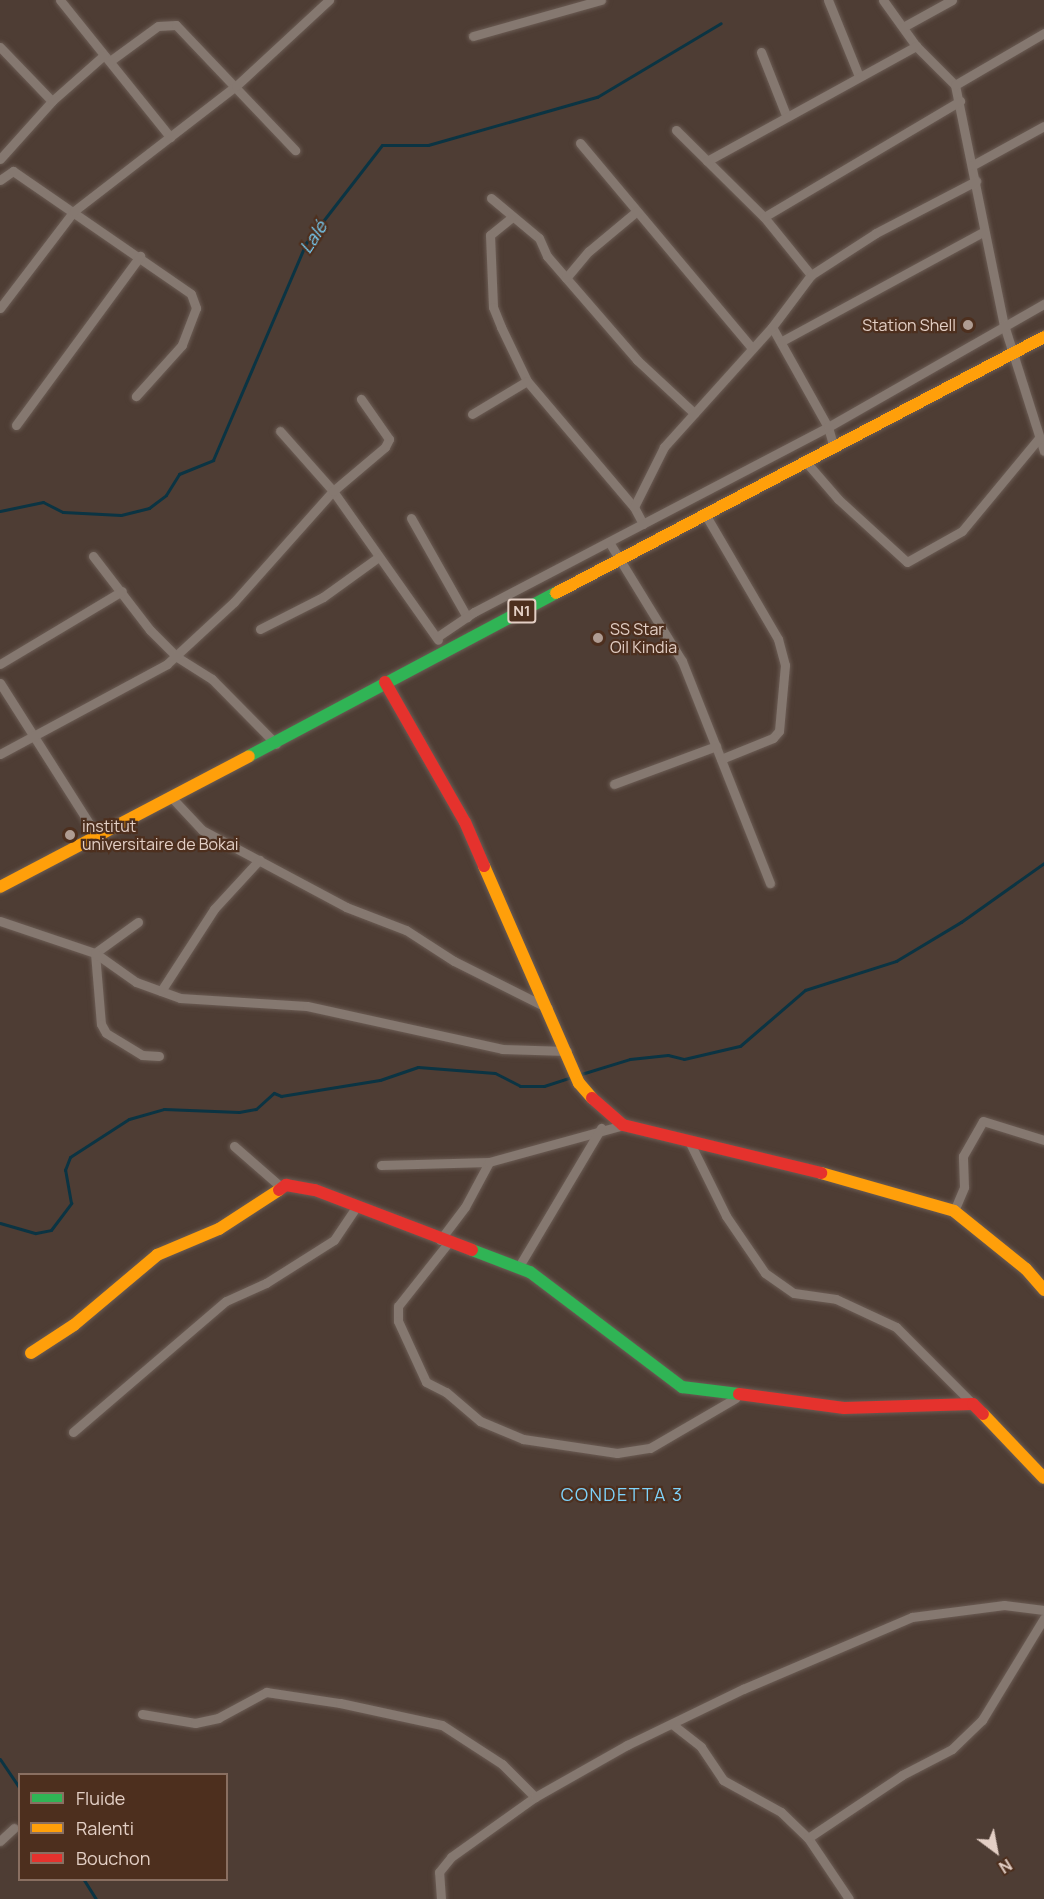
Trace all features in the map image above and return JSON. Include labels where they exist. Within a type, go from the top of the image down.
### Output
[{"type":"main road","name":"N1","points":[[0,887],[99,839],[276,745],[385,682],[486,631],[616,559],[834,448],[1044,337]]},
{"type":"main road","points":[[385,682],[465,822],[577,1077],[623,1125],[690,1143],[793,1165],[954,1211],[1026,1269],[1044,1290]]},
{"type":"main road","points":[[31,1353],[75,1325],[157,1255],[219,1229],[270,1199],[281,1187],[315,1190],[355,1209],[530,1272],[682,1388],[736,1398],[844,1408],[973,1404],[1044,1478]]},
{"type":"street","points":[[60,0],[170,136]]},
{"type":"street","points":[[0,309],[74,211],[236,86],[329,0]]},
{"type":"street","points":[[473,36],[601,0]]},
{"type":"street","points":[[828,0],[858,74]]},
{"type":"street","points":[[883,0],[916,46],[955,85],[973,165],[983,232],[1004,325],[1044,451]]},
{"type":"street","points":[[903,27],[952,0]]},
{"type":"street","points":[[136,396],[182,345],[196,308],[191,294],[140,256],[12,171],[0,159],[52,101],[107,58],[158,26],[176,25],[295,150]]},
{"type":"street","points":[[955,85],[1044,33]]},
{"type":"street","points":[[0,46],[52,101]]},
{"type":"street","points":[[707,161],[858,74],[916,46]]},
{"type":"street","points":[[761,51],[786,115]]},
{"type":"street","points":[[764,217],[960,101]]},
{"type":"street","points":[[973,165],[1044,126]]},
{"type":"street","points":[[676,130],[764,217],[811,274]]},
{"type":"street","points":[[580,143],[751,347]]},
{"type":"street","points":[[0,180],[12,171]]},
{"type":"street","points":[[634,507],[664,447],[751,347],[772,327],[811,274],[876,233],[976,181]]},
{"type":"street","points":[[491,198],[511,218],[539,238],[566,278],[637,360],[694,413]]},
{"type":"street","points":[[566,278],[589,251],[637,211]]},
{"type":"street","points":[[511,218],[490,235],[493,307],[527,381],[634,507],[643,524]]},
{"type":"street","points":[[782,341],[983,232]]},
{"type":"street","points":[[16,426],[140,256]]},
{"type":"street","points":[[437,637],[470,615],[828,427],[1044,304]]},
{"type":"street","points":[[772,327],[782,341],[828,427],[834,448]]},
{"type":"street","points":[[472,414],[527,381]]},
{"type":"street","points":[[0,754],[177,657],[234,603],[333,491],[389,439],[361,399]]},
{"type":"street","points":[[280,431],[333,491],[377,558],[437,637],[444,653]]},
{"type":"street","points":[[806,462],[838,499],[907,562],[962,531],[1039,438]]},
{"type":"street","points":[[705,514],[778,639],[785,665],[779,731],[773,738],[721,759]]},
{"type":"street","points":[[411,518],[470,615],[486,631]]},
{"type":"street","points":[[609,542],[616,559],[682,661],[770,883]]},
{"type":"street","points":[[93,556],[150,630],[177,657],[212,679],[276,745]]},
{"type":"street","points":[[260,629],[323,597],[377,558]]},
{"type":"street","points":[[0,664],[122,591]]},
{"type":"street","points":[[0,683],[99,839]]},
{"type":"street","points":[[614,784],[716,746]]},
{"type":"street","points":[[173,799],[202,830],[346,907],[405,930],[454,962],[548,1008]]},
{"type":"street","points":[[161,992],[214,909],[259,860]]},
{"type":"street","points":[[95,952],[138,922]]},
{"type":"street","points":[[2,924],[95,952],[136,982],[161,992],[241,1005],[307,1006],[502,1049],[567,1051]]},
{"type":"street","points":[[95,952],[101,1024],[106,1033],[142,1054],[159,1056]]},
{"type":"street","points":[[954,1211],[964,1187],[963,1156],[983,1121],[1044,1140]]},
{"type":"street","points":[[381,1165],[489,1162],[601,1128],[623,1125]]},
{"type":"street","points":[[518,1268],[601,1128]]},
{"type":"street","points":[[690,1143],[726,1216],[765,1273],[794,1293],[836,1299],[896,1327],[973,1404]]},
{"type":"street","points":[[234,1146],[281,1187]]},
{"type":"street","points":[[489,1162],[444,1242],[398,1306],[398,1321],[426,1382],[446,1392],[480,1421],[523,1439],[617,1453],[650,1448],[736,1398]]},
{"type":"street","points":[[73,1432],[226,1301],[266,1283],[334,1240],[355,1209]]},
{"type":"street","points":[[441,1899],[440,1872],[450,1857],[535,1797],[672,1724],[912,1617],[1004,1605],[1044,1610]]},
{"type":"street","points":[[808,1838],[902,1775],[952,1749],[982,1720],[1044,1618]]},
{"type":"street","points":[[142,1714],[195,1724],[218,1718],[266,1692],[340,1703],[442,1725],[502,1764],[535,1797]]},
{"type":"street","points":[[672,1724],[701,1747],[723,1780],[756,1802],[782,1812],[808,1838],[849,1899]]},
{"type":"street","points":[[0,1841],[14,1828]]},
{"type":"waterway","name":"Lalé","points":[[0,511],[43,502],[63,512],[121,515],[149,508],[166,495],[179,474],[213,460],[306,243],[382,145],[428,145],[597,97],[721,23]]},
{"type":"waterway","points":[[578,1075],[630,1059],[668,1055],[684,1059],[740,1046],[805,990],[896,961],[961,922],[1044,863]]},
{"type":"waterway","points":[[0,1223],[36,1233],[51,1230],[71,1203],[65,1170],[70,1157],[129,1119],[164,1109],[239,1112],[256,1109],[274,1093],[281,1096],[380,1080],[418,1067],[495,1073],[520,1086],[544,1086],[571,1077]]},
{"type":"waterway","points":[[0,1759],[18,1786]]},
{"type":"waterway","points":[[85,1881],[96,1899]]},
{"type":"traffic: fast","points":[[249,756],[556,593]]},
{"type":"traffic: fast","points":[[472,1250],[530,1272],[682,1387],[739,1394]]},
{"type":"traffic: slow","points":[[556,593],[1044,337]]},
{"type":"traffic: slow","points":[[0,887],[249,756]]},
{"type":"traffic: slow","points":[[484,866],[579,1083],[592,1098]]},
{"type":"traffic: slow","points":[[821,1173],[954,1211],[1026,1269],[1044,1290]]},
{"type":"traffic: slow","points":[[31,1353],[74,1325],[157,1255],[219,1229],[279,1190]]},
{"type":"traffic: slow","points":[[983,1414],[1044,1478]]},
{"type":"traffic: jam","points":[[385,682],[465,822],[484,866]]},
{"type":"traffic: jam","points":[[592,1098],[623,1125],[821,1173]]},
{"type":"traffic: jam","points":[[279,1190],[286,1185],[315,1190],[472,1250]]},
{"type":"traffic: jam","points":[[739,1394],[844,1408],[973,1404],[983,1414]]},
{"type":"place","name":"Station Shell","points":[[968,325]]},
{"type":"place","name":"SS Star Oil Kindia","points":[[598,638]]},
{"type":"place","name":"institut universitaire de Bokai","points":[[70,835]]},
{"type":"district","name":"СONDETTA 3","points":[[622,1494]]}]
